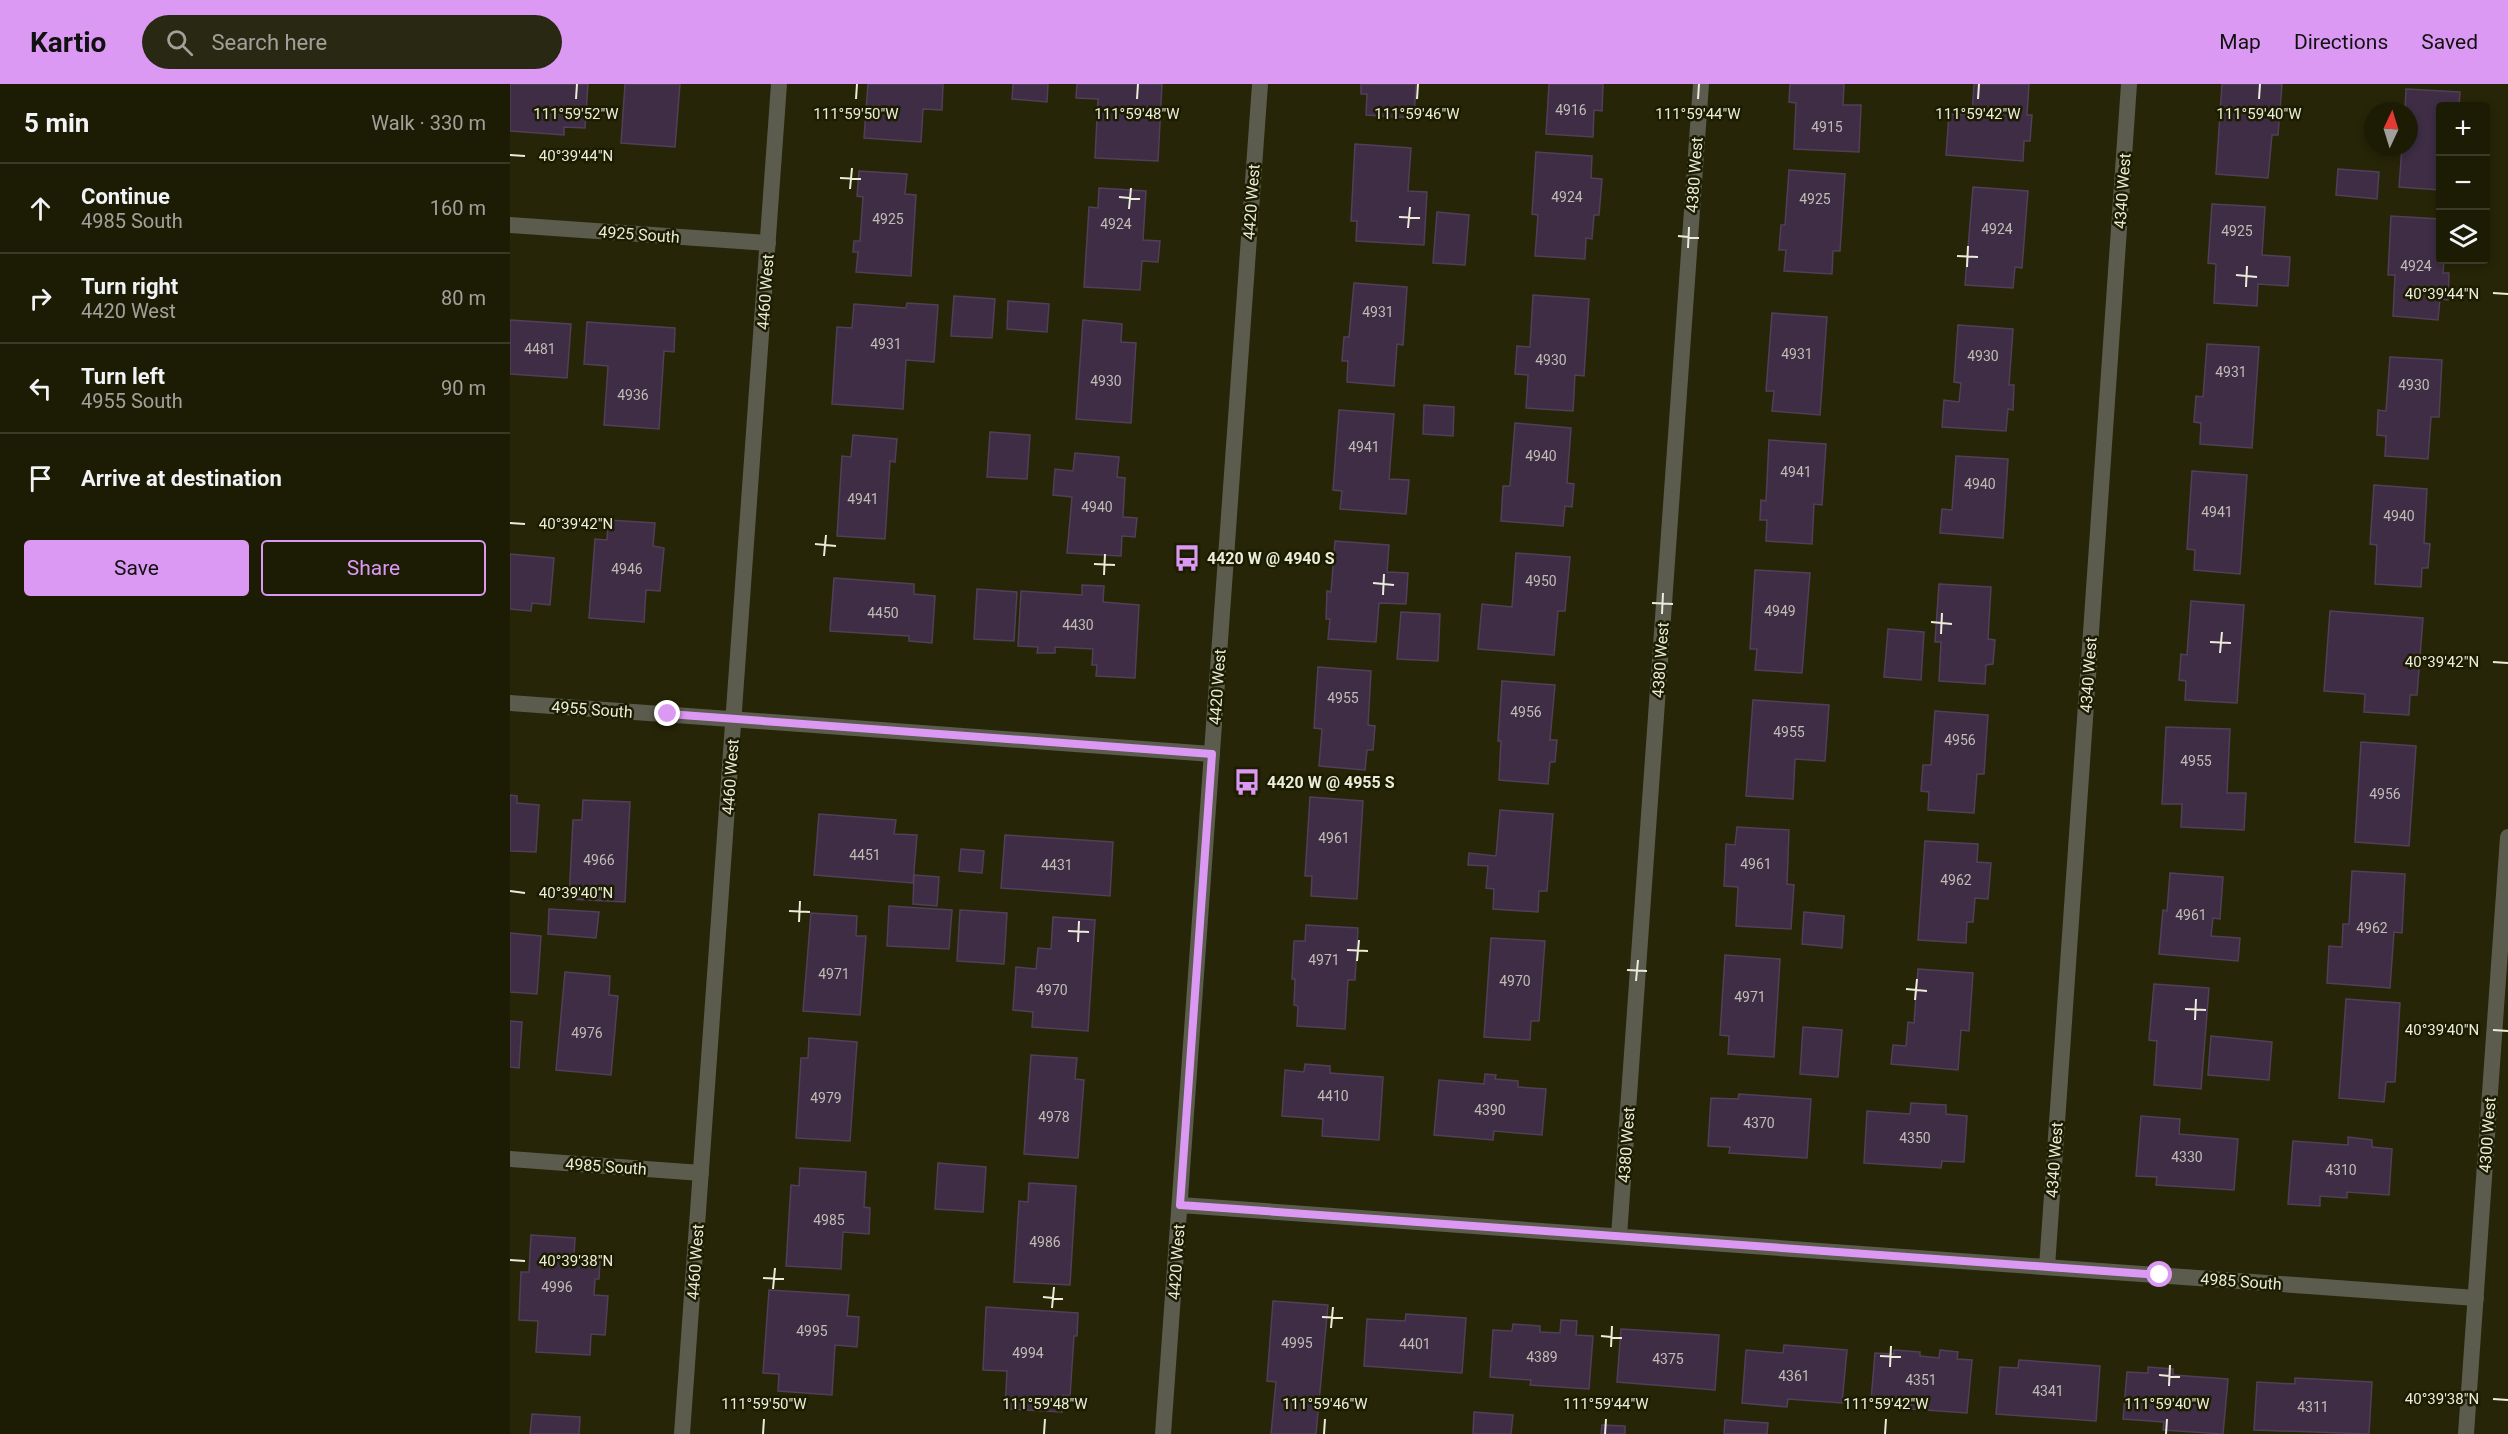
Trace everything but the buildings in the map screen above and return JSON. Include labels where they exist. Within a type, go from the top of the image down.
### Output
[{"type":"street","name":"4460 West","points":[[682,1434],[779,84]]},
{"type":"street","name":"4420 West","points":[[1163,1434],[1260,84]]},
{"type":"street","name":"4380 West","points":[[1619,1236],[1701,84]]},
{"type":"street","name":"4340 West","points":[[2047,1267],[2129,84]]},
{"type":"street","name":"4925 South","points":[[510,225],[768,243]]},
{"type":"street","name":"4955 South","points":[[510,703],[1212,754]]},
{"type":"street","name":"4300 West","points":[[2466,1434],[2508,837]]},
{"type":"street","name":"4985 South","points":[[510,1159],[701,1173]]},
{"type":"street","name":"4985 South","points":[[1180,1205],[2476,1298]]},
{"type":"place","name":"4420 W @ 4940 S","points":[[1187,558]]},
{"type":"place","name":"4420 W @ 4955 S","points":[[1247,782]]},
{"type":"route","points":[[668,714],[1212,754],[1180,1205],[2160,1275]]}]
